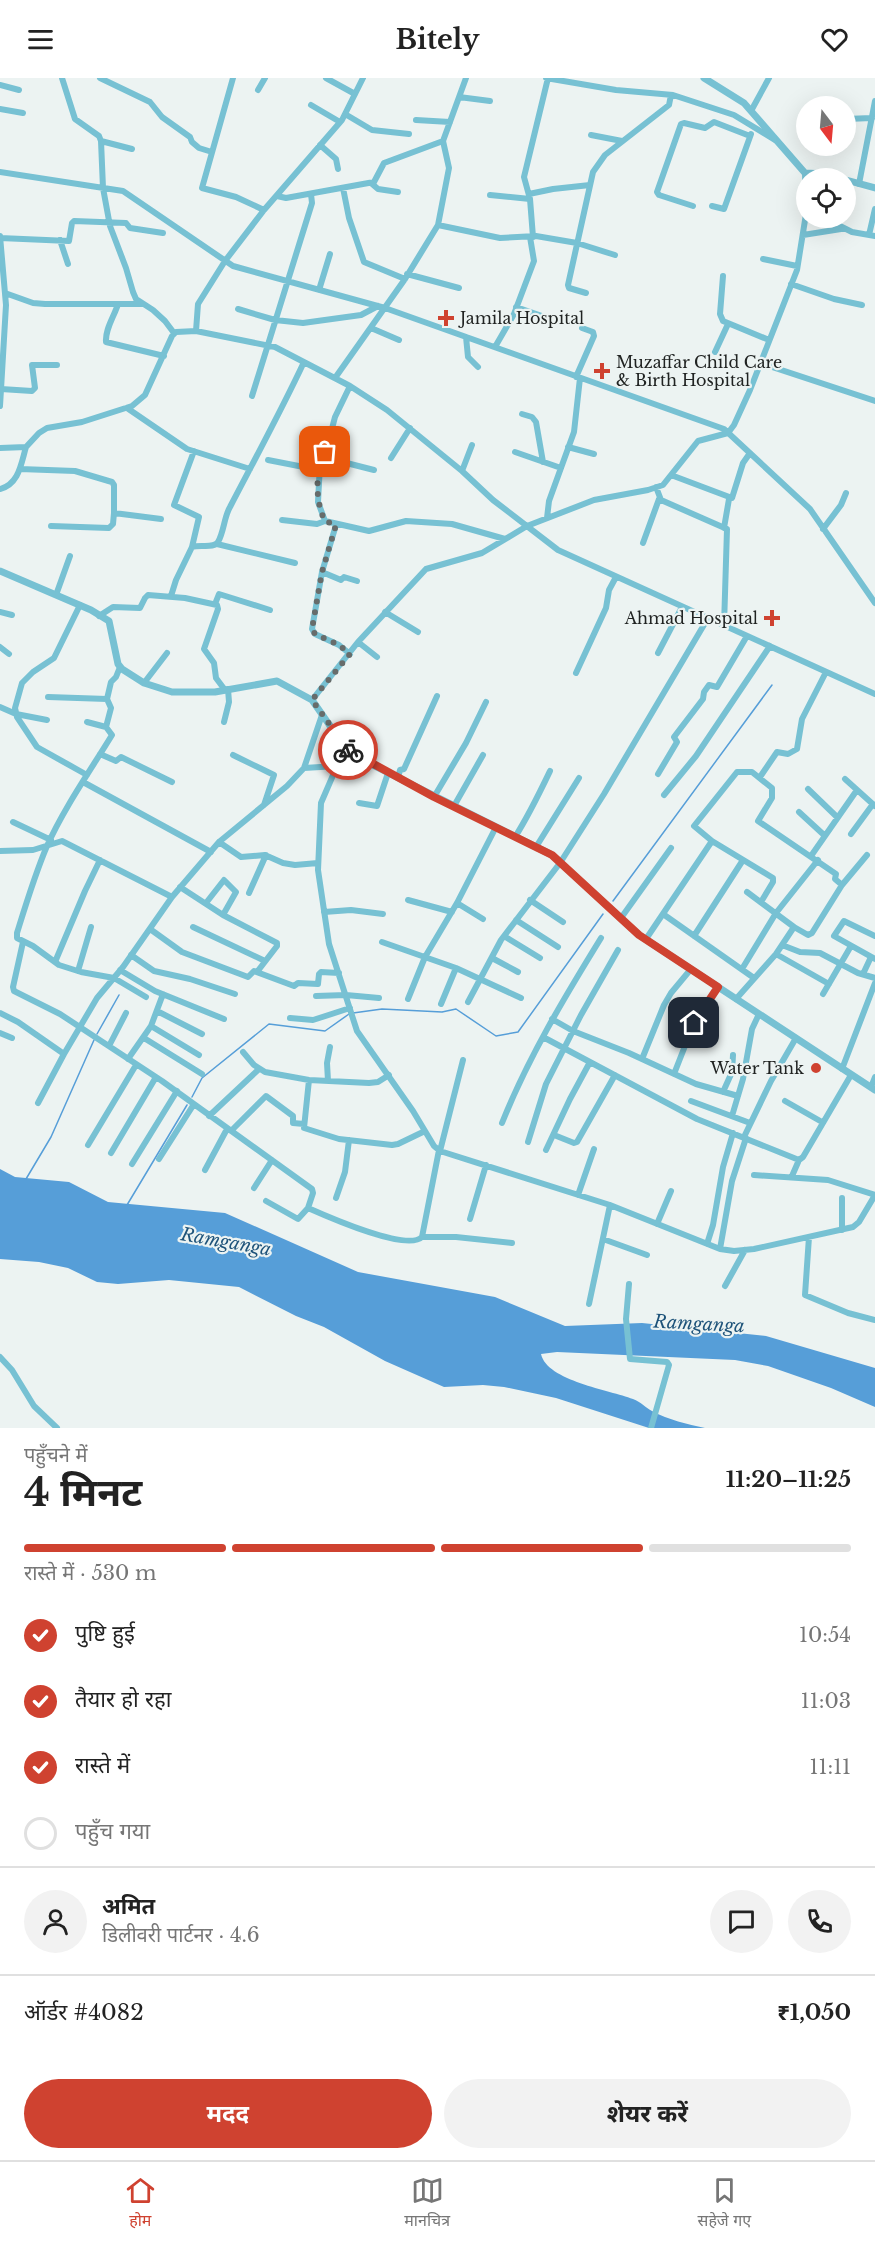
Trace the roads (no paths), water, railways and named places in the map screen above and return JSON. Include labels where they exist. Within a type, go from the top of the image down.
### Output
[{"type":"street","points":[[62,78],[75,119],[99,136],[101,141],[109,222],[136,299],[165,321],[174,333]]},
{"type":"street","points":[[100,78],[150,102],[162,117],[190,137],[199,148],[212,152]]},
{"type":"street","points":[[233,78],[202,189],[236,197],[264,210]]},
{"type":"street","points":[[258,90],[265,78]]},
{"type":"street","points":[[326,78],[355,94]]},
{"type":"street","points":[[196,331],[198,304],[225,261],[264,210],[340,122],[363,78]]},
{"type":"street","points":[[334,378],[371,328],[382,307],[406,277],[438,225],[449,168],[444,141],[466,78]]},
{"type":"street","points":[[495,347],[516,307],[534,261],[530,197],[524,180],[525,168],[549,78],[616,90],[671,95],[734,115],[778,141]]},
{"type":"street","points":[[704,78],[744,103],[801,168]]},
{"type":"street","points":[[751,111],[769,78]]},
{"type":"street","points":[[0,85],[20,90]]},
{"type":"street","points":[[586,293],[568,287],[593,172],[598,163],[622,141],[665,108],[671,95]]},
{"type":"street","points":[[459,97],[490,101]]},
{"type":"street","points":[[859,184],[875,101]]},
{"type":"street","points":[[311,105],[340,122]]},
{"type":"street","points":[[0,109],[23,113]]},
{"type":"street","points":[[345,114],[372,130],[408,134]]},
{"type":"street","points":[[856,119],[872,118]]},
{"type":"street","points":[[416,120],[450,122]]},
{"type":"street","points":[[693,206],[659,195],[657,192],[681,124],[705,128],[714,122],[750,136]]},
{"type":"street","points":[[712,206],[724,208],[754,127]]},
{"type":"street","points":[[591,135],[622,141]]},
{"type":"street","points":[[101,141],[132,149]]},
{"type":"street","points":[[277,196],[286,198],[371,183],[376,181],[386,162],[444,141]]},
{"type":"street","points":[[320,145],[336,159],[338,169]]},
{"type":"street","points":[[866,153],[875,154]]},
{"type":"street","points":[[0,172],[123,191],[233,266],[382,307],[724,429],[810,509],[875,603]]},
{"type":"street","points":[[371,183],[378,189],[398,192]]},
{"type":"street","points":[[856,183],[875,188]]},
{"type":"street","points":[[490,195],[530,197],[553,189],[590,185]]},
{"type":"street","points":[[343,188],[349,218],[364,262],[406,277],[459,288]]},
{"type":"street","points":[[252,396],[312,203],[311,194]]},
{"type":"street","points":[[803,235],[842,229],[872,236],[875,209]]},
{"type":"street","points":[[0,406],[5,293],[0,236],[70,240],[71,225],[74,221],[126,223],[130,228],[163,234]]},
{"type":"street","points":[[438,225],[500,238],[531,237],[577,243],[615,255]]},
{"type":"street","points":[[312,700],[358,642],[426,569],[482,553],[527,526],[594,500],[663,485],[699,441],[728,433],[734,425],[791,284],[797,266],[804,228]]},
{"type":"street","points":[[60,240],[68,264]]},
{"type":"street","points":[[319,290],[330,254]]},
{"type":"street","points":[[763,259],[797,266]]},
{"type":"street","points":[[723,276],[720,314],[723,321],[769,340]]},
{"type":"street","points":[[791,284],[827,297],[862,304]]},
{"type":"street","points":[[5,293],[33,303],[45,304],[144,304]]},
{"type":"street","points":[[118,304],[112,322],[108,326],[106,342],[164,356]]},
{"type":"street","points":[[238,309],[275,320],[303,323],[361,315],[382,307]]},
{"type":"street","points":[[516,307],[542,316]]},
{"type":"street","points":[[715,352],[728,324]]},
{"type":"street","points":[[371,328],[399,339]]},
{"type":"street","points":[[547,518],[549,501],[576,420],[578,377],[594,336],[593,332],[582,328]]},
{"type":"street","points":[[174,333],[196,331],[275,347],[350,386],[410,428],[493,500],[558,550],[875,694]]},
{"type":"street","points":[[0,489],[14,481],[26,447],[47,428],[82,422],[127,408],[145,395],[174,333]]},
{"type":"street","points":[[466,337],[466,353],[478,367]]},
{"type":"street","points":[[217,544],[228,510],[273,428],[304,362]]},
{"type":"street","points":[[760,363],[875,400]]},
{"type":"street","points":[[1,389],[32,391],[34,388],[32,365],[57,365]]},
{"type":"street","points":[[325,521],[318,502],[319,470],[335,417],[350,386]]},
{"type":"street","points":[[127,408],[178,445],[250,470]]},
{"type":"street","points":[[522,414],[532,417],[536,422],[543,462]]},
{"type":"street","points":[[391,458],[410,428]]},
{"type":"street","points":[[462,471],[472,445]]},
{"type":"street","points":[[0,448],[26,447]]},
{"type":"street","points":[[568,447],[594,454]]},
{"type":"street","points":[[171,596],[192,547],[199,517],[174,505],[194,451]]},
{"type":"street","points":[[515,452],[561,468]]},
{"type":"street","points":[[724,528],[729,499],[733,497],[742,465],[750,453]]},
{"type":"street","points":[[322,457],[374,470]]},
{"type":"street","points":[[268,460],[319,470]]},
{"type":"street","points":[[20,469],[75,471],[112,482],[114,485],[113,524],[109,528],[51,526]]},
{"type":"street","points":[[671,475],[729,499]]},
{"type":"street","points":[[643,543],[659,499],[656,487]]},
{"type":"street","points":[[823,529],[841,505],[846,493]]},
{"type":"street","points":[[659,499],[727,529],[724,626]]},
{"type":"street","points":[[114,513],[161,519]]},
{"type":"street","points":[[282,520],[319,524],[325,521],[369,531],[406,521],[452,524],[505,539]]},
{"type":"street","points":[[336,525],[322,572],[313,632],[339,645],[350,654]]},
{"type":"street","points":[[192,547],[217,544],[296,563]]},
{"type":"street","points":[[56,595],[70,556]]},
{"type":"street","points":[[0,571],[80,605],[109,621],[120,667],[111,682],[107,699],[111,708],[106,727]]},
{"type":"street","points":[[322,572],[341,580],[344,577],[357,581]]},
{"type":"street","points":[[576,673],[606,608],[609,590],[616,576]]},
{"type":"street","points":[[215,604],[219,594],[270,610]]},
{"type":"street","points":[[99,615],[110,608],[140,608],[144,598],[148,595],[171,596],[215,604],[218,609],[204,649],[214,663],[216,678],[226,690],[229,702],[224,722]]},
{"type":"street","points":[[80,605],[54,658],[33,672],[22,683],[15,705],[16,714],[37,747],[87,775]]},
{"type":"street","points":[[658,653],[682,607]]},
{"type":"street","points":[[0,612],[12,615]]},
{"type":"street","points":[[385,612],[418,632]]},
{"type":"street","points":[[468,1002],[504,936],[560,863],[634,745],[708,618]]},
{"type":"street","points":[[658,774],[677,742],[674,737],[703,699],[704,692],[709,685],[717,687],[747,636]]},
{"type":"street","points":[[358,642],[378,657]]},
{"type":"street","points":[[664,795],[696,756],[770,646]]},
{"type":"street","points":[[0,647],[9,654]]},
{"type":"street","points":[[144,683],[167,653]]},
{"type":"street","points":[[120,667],[144,683],[172,692],[226,690],[277,681],[312,700],[350,753],[552,855],[645,939],[873,1089],[875,1077]]},
{"type":"street","points":[[760,777],[777,752],[792,753],[797,749],[802,719],[826,672]]},
{"type":"street","points":[[398,778],[437,696]]},
{"type":"street","points":[[48,697],[107,699]]},
{"type":"street","points":[[434,797],[466,743],[486,702]]},
{"type":"street","points":[[0,707],[16,714],[47,720]]},
{"type":"street","points":[[38,1103],[97,998],[172,897],[219,842],[287,786],[304,768],[322,715]]},
{"type":"street","points":[[87,722],[106,727],[112,735],[49,843],[17,933],[19,940],[33,946],[55,962],[78,971],[114,978],[146,997]]},
{"type":"street","points":[[100,754],[116,761],[121,757],[172,782]]},
{"type":"street","points":[[234,754],[274,775],[264,805]]},
{"type":"street","points":[[454,806],[483,755]]},
{"type":"street","points":[[304,768],[337,766],[360,758]]},
{"type":"street","points":[[337,766],[321,803],[318,863],[329,945],[357,1031],[389,1075],[434,1146],[486,1166],[610,1205],[720,1249],[745,1250],[853,1227],[859,1222],[875,1195],[828,1180],[754,1175]]},
{"type":"street","points":[[515,837],[536,804],[550,771]]},
{"type":"street","points":[[761,902],[773,878],[712,841],[694,825],[735,773],[749,771],[770,784],[773,795],[758,821],[818,860],[836,874],[835,879],[842,885]]},
{"type":"street","points":[[359,803],[377,807],[388,773]]},
{"type":"street","points":[[536,848],[579,778]]},
{"type":"street","points":[[845,779],[874,805],[851,834]]},
{"type":"street","points":[[83,782],[211,852]]},
{"type":"street","points":[[808,789],[837,817]]},
{"type":"street","points":[[811,856],[857,790]]},
{"type":"street","points":[[799,812],[824,835]]},
{"type":"street","points":[[13,822],[49,843]]},
{"type":"street","points":[[408,999],[424,957],[457,903],[496,827]]},
{"type":"street","points":[[0,851],[33,850],[49,843],[62,841],[172,897]]},
{"type":"street","points":[[645,939],[712,841]]},
{"type":"street","points":[[219,842],[241,857],[266,855],[289,865],[318,863]]},
{"type":"street","points":[[621,918],[672,848]]},
{"type":"street","points":[[249,893],[266,855]]},
{"type":"street","points":[[747,892],[794,927],[811,935],[842,885],[867,855]]},
{"type":"street","points":[[55,962],[100,860]]},
{"type":"street","points":[[694,936],[743,860]]},
{"type":"street","points":[[742,969],[776,914],[818,860]]},
{"type":"street","points":[[206,903],[224,880],[236,892],[223,915]]},
{"type":"street","points":[[180,887],[223,915],[277,943],[257,972]]},
{"type":"street","points":[[408,900],[452,912]]},
{"type":"street","points":[[530,900],[563,922]]},
{"type":"street","points":[[457,903],[483,919]]},
{"type":"street","points":[[324,912],[351,910],[383,914]]},
{"type":"street","points":[[663,914],[754,978]]},
{"type":"street","points":[[516,920],[558,947]]},
{"type":"street","points":[[863,974],[873,958],[834,937],[844,921],[875,936]]},
{"type":"street","points":[[78,971],[91,927]]},
{"type":"street","points":[[193,927],[265,961]]},
{"type":"street","points":[[736,999],[776,954],[794,927]]},
{"type":"street","points":[[150,929],[175,948],[249,977],[254,971],[293,986],[298,983],[318,984],[321,972],[339,973]]},
{"type":"street","points":[[504,936],[540,958]]},
{"type":"street","points":[[501,1124],[517,1085],[552,1019],[601,938]]},
{"type":"street","points":[[23,942],[14,991],[60,1014],[177,1091],[312,1189],[313,1193],[308,1208],[297,1219],[266,1200]]},
{"type":"street","points":[[382,942],[456,968],[521,998]]},
{"type":"street","points":[[782,945],[800,952],[820,953],[875,978]]},
{"type":"street","points":[[823,994],[851,946]]},
{"type":"street","points":[[528,1142],[544,1090],[573,1031],[618,950]]},
{"type":"street","points":[[776,954],[829,984]]},
{"type":"street","points":[[131,955],[154,971],[190,979],[235,994]]},
{"type":"street","points":[[492,958],[518,972]]},
{"type":"street","points":[[441,1004],[456,968]]},
{"type":"street","points":[[642,1059],[667,999],[690,969]]},
{"type":"street","points":[[120,970],[134,980],[163,994],[225,1019]]},
{"type":"street","points":[[842,1069],[875,983]]},
{"type":"street","points":[[674,1074],[694,1023],[718,987]]},
{"type":"street","points":[[128,1059],[152,1026],[163,994]]},
{"type":"street","points":[[316,996],[346,995],[379,998]]},
{"type":"street","points":[[290,1018],[313,1020],[350,1010]]},
{"type":"street","points":[[157,1011],[202,1034]]},
{"type":"street","points":[[0,1013],[18,1022],[64,1054]]},
{"type":"street","points":[[109,1046],[126,1013]]},
{"type":"street","points":[[732,1116],[750,1038],[759,1014]]},
{"type":"street","points":[[552,1019],[573,1031],[696,1084],[738,1096]]},
{"type":"street","points":[[152,1026],[199,1055]]},
{"type":"street","points":[[0,1033],[12,1038]]},
{"type":"street","points":[[543,1037],[697,1119],[799,1160]]},
{"type":"street","points":[[144,1038],[202,1074]]},
{"type":"street","points":[[720,1249],[732,1181],[750,1123],[796,1038]]},
{"type":"street","points":[[328,1081],[327,1063],[330,1047]]},
{"type":"street","points":[[243,1052],[259,1070],[309,1080],[373,1083],[389,1075]]},
{"type":"street","points":[[723,1092],[732,1072],[733,1055]]},
{"type":"street","points":[[422,1237],[440,1150],[463,1060]]},
{"type":"street","points":[[546,1150],[590,1062]]},
{"type":"street","points":[[88,1145],[136,1065]]},
{"type":"street","points":[[209,1116],[259,1070]]},
{"type":"street","points":[[554,1135],[574,1143],[577,1142],[615,1075]]},
{"type":"street","points":[[792,1176],[799,1160],[803,1158],[851,1075]]},
{"type":"street","points":[[111,1153],[156,1077]]},
{"type":"street","points":[[309,1080],[304,1128],[327,1136],[395,1145],[425,1131]]},
{"type":"street","points":[[132,1164],[177,1091]]},
{"type":"street","points":[[205,1170],[229,1130],[266,1096],[294,1116],[293,1123],[303,1124]]},
{"type":"street","points":[[691,1101],[750,1123]]},
{"type":"street","points":[[785,1101],[822,1122]]},
{"type":"street","points":[[159,1159],[194,1104]]},
{"type":"street","points":[[707,1244],[713,1225],[723,1167],[733,1133]]},
{"type":"street","points":[[336,1198],[345,1172],[349,1140]]},
{"type":"street","points":[[578,1195],[594,1149]]},
{"type":"street","points":[[254,1188],[272,1160]]},
{"type":"street","points":[[470,1219],[486,1166]]},
{"type":"street","points":[[657,1224],[671,1191]]},
{"type":"street","points":[[842,1198],[842,1230]]},
{"type":"street","points":[[589,1304],[610,1205]]},
{"type":"street","points":[[308,1208],[375,1234],[409,1242],[422,1237],[512,1243]]},
{"type":"street","points":[[809,1237],[805,1294],[848,1313],[875,1320]]},
{"type":"street","points":[[603,1239],[647,1255]]},
{"type":"street","points":[[725,1286],[745,1250]]},
{"type":"street","points":[[629,1284],[626,1319],[629,1358],[669,1364],[651,1428]]},
{"type":"street","points":[[0,1357],[12,1370],[34,1406],[57,1428]]},
{"type":"water","name":"Ramganga","points":[[0,1169],[15,1177],[69,1182],[108,1202],[225,1213],[358,1272],[495,1297],[565,1326],[642,1323],[766,1336],[875,1368],[875,1407],[831,1388],[768,1366],[735,1360],[557,1352],[541,1354],[546,1363],[567,1378],[633,1399],[671,1419],[705,1428],[649,1428],[556,1398],[504,1387],[483,1385],[444,1387],[385,1361],[324,1327],[296,1316],[239,1287],[169,1280],[118,1284],[97,1282],[68,1268],[39,1262],[0,1259]]},
{"type":"waterway","points":[[613,901],[772,685]]},
{"type":"waterway","points":[[353,1013],[382,1009],[442,1012],[456,1009],[496,1036],[518,1032],[603,914]]},
{"type":"waterway","points":[[97,1034],[119,995]]},
{"type":"waterway","points":[[192,1097],[202,1078],[269,1024],[325,1031],[349,1014]]},
{"type":"waterway","points":[[26,1179],[51,1137],[94,1040]]},
{"type":"waterway","points":[[127,1205],[187,1105]]},
{"type":"place","name":"Jamila Hospital","points":[[446,318]]},
{"type":"place","name":"Muzaffar Child Care & Birth Hospital","points":[[602,371]]},
{"type":"place","name":"Ahmad Hospital","points":[[772,618]]},
{"type":"place","name":"Water Tank","points":[[816,1068]]}]
